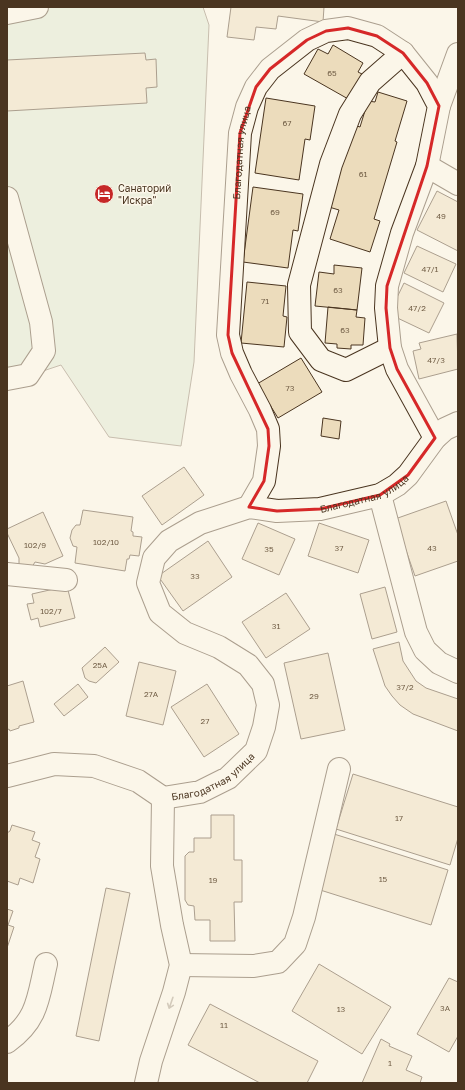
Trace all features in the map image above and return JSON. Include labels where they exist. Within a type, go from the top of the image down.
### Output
[{"type":"street","points":[[7,14],[37,7]]},
{"type":"street","name":"Благодатная улица","points":[[249,507],[264,481],[269,446],[268,429],[232,353],[228,335],[240,133],[247,107],[256,87],[270,69],[307,40],[326,31],[348,28],[377,36],[403,53],[427,83],[439,106]]},
{"type":"street","points":[[390,348],[346,370],[321,360],[300,332],[299,285],[331,164],[350,114],[370,82],[403,53]]},
{"type":"street","points":[[435,438],[397,368],[390,348],[386,308],[387,286],[402,233],[426,166],[439,106],[458,54]]},
{"type":"street","points":[[426,166],[458,184]]},
{"type":"street","points":[[7,198],[41,322],[44,351],[28,375],[7,379]]},
{"type":"street","name":"Благодатная улица","points":[[7,776],[54,764],[94,766],[138,781],[163,798],[200,792],[228,778],[256,751],[264,727],[268,705],[263,684],[248,665],[219,647],[185,633],[160,613],[148,583],[154,558],[169,541],[200,522],[249,507],[278,511],[320,510],[380,495],[397,485],[408,475],[435,438],[445,429],[458,423]]},
{"type":"street","points":[[380,495],[416,632],[425,650],[439,663],[458,672]]},
{"type":"street","points":[[7,574],[66,580]]},
{"type":"street","points":[[181,965],[254,966],[278,962],[295,944],[304,917],[339,770]]},
{"type":"street","name":"Благодатная улица","points":[[146,1083],[151,1061],[174,992],[181,965],[172,925],[162,866],[163,798]]},
{"type":"street","points":[[7,1042],[28,1023],[36,1010],[46,964]]},
{"type":"highlighted area","points":[[348,28],[377,36],[403,53],[427,83],[439,106],[427,166],[387,286],[386,308],[390,348],[397,369],[435,438],[408,475],[380,495],[320,509],[277,511],[249,507],[264,481],[269,446],[268,429],[232,353],[228,335],[240,133],[256,87],[270,69],[307,40],[326,31]]},
{"type":"green space","name":"Санаторий \"Искра\"","points":[[7,7],[203,7],[209,25],[194,362],[181,446],[109,437],[61,365],[7,383]]},
{"type":"building","points":[[231,7],[324,7],[323,22],[278,16],[276,29],[256,27],[254,40],[227,37]]},
{"type":"building","points":[[333,45],[363,63],[358,72],[364,75],[350,100],[304,74],[318,49],[328,54]]},
{"type":"building","points":[[145,53],[146,60],[156,59],[157,87],[146,88],[147,103],[7,111],[7,60]]},
{"type":"building","points":[[378,92],[407,101],[395,141],[397,142],[374,219],[380,221],[370,252],[330,239],[339,210],[329,207],[354,125],[360,127],[368,101],[375,102]]},
{"type":"building","points":[[266,98],[315,106],[310,140],[305,139],[299,180],[255,173]]},
{"type":"building","points":[[253,187],[303,194],[298,231],[293,230],[288,268],[243,262]]},
{"type":"building","points":[[437,191],[458,202],[458,251],[417,230]]},
{"type":"building","points":[[417,246],[456,264],[443,292],[404,273]]},
{"type":"building","points":[[334,265],[362,268],[357,310],[315,306],[319,272],[334,274]]},
{"type":"building","points":[[247,282],[286,286],[283,316],[287,317],[284,347],[241,343]]},
{"type":"building","points":[[404,283],[444,303],[429,333],[389,314]]},
{"type":"building","points":[[328,307],[357,310],[356,317],[365,318],[363,345],[351,345],[351,349],[337,348],[337,344],[325,343]]},
{"type":"building","points":[[457,334],[458,369],[419,379],[413,351],[421,349],[419,343]]},
{"type":"building","points":[[301,358],[322,392],[278,418],[257,384]]},
{"type":"building","points":[[323,418],[341,421],[339,439],[321,436]]},
{"type":"building","points":[[184,467],[204,495],[162,525],[142,496]]},
{"type":"building","points":[[446,501],[458,535],[458,561],[415,576],[395,519]]},
{"type":"building","points":[[83,510],[133,517],[131,531],[133,532],[133,536],[142,537],[139,556],[130,555],[129,559],[127,559],[125,571],[75,563],[77,547],[73,546],[70,538],[72,530],[76,525],[80,525]]},
{"type":"building","points":[[43,512],[63,556],[45,564],[35,562],[32,567],[19,565],[19,558],[7,533],[7,529]]},
{"type":"building","points":[[258,523],[295,539],[279,575],[242,559]]},
{"type":"building","points":[[319,523],[369,540],[358,573],[308,556]]},
{"type":"building","points":[[208,541],[232,577],[183,611],[158,576]]},
{"type":"building","points":[[67,586],[75,618],[40,627],[38,618],[31,620],[27,604],[34,603],[32,594]]},
{"type":"building","points":[[385,587],[397,632],[372,639],[360,594]]},
{"type":"building","points":[[286,593],[310,629],[266,658],[242,622]]},
{"type":"building","points":[[399,642],[403,661],[416,681],[426,688],[458,699],[458,731],[413,714],[400,705],[385,686],[373,649]]},
{"type":"building","points":[[105,647],[119,662],[96,683],[89,681],[85,678],[82,668]]},
{"type":"building","points":[[328,653],[345,730],[301,739],[284,663]]},
{"type":"building","points":[[139,662],[176,671],[163,725],[126,716]]},
{"type":"building","points":[[23,681],[34,722],[19,726],[19,728],[10,731],[9,729],[7,730],[7,686]]},
{"type":"building","points":[[78,684],[88,697],[64,716],[54,704]]},
{"type":"building","points":[[207,684],[239,734],[204,757],[171,707]]},
{"type":"building","points":[[353,774],[458,807],[458,838],[450,865],[336,829]]},
{"type":"building","points":[[211,815],[234,815],[234,860],[242,860],[242,902],[234,902],[235,941],[210,941],[210,920],[195,920],[194,906],[188,905],[185,900],[185,856],[189,852],[194,852],[194,838],[211,838]]},
{"type":"building","points":[[12,825],[35,832],[32,840],[40,843],[35,857],[40,859],[33,883],[20,878],[18,885],[7,881],[7,833],[10,831]]},
{"type":"building","points":[[334,834],[448,870],[431,925],[317,889]]},
{"type":"building","points":[[106,888],[130,893],[99,1041],[76,1036]]},
{"type":"building","points":[[7,909],[13,911],[8,925],[14,927],[7,948]]},
{"type":"building","points":[[319,964],[391,1007],[362,1054],[292,1011]]},
{"type":"building","points":[[449,978],[458,982],[458,1036],[449,1052],[417,1034]]},
{"type":"building","points":[[210,1004],[318,1061],[307,1083],[260,1083],[188,1045]]},
{"type":"building","points":[[381,1039],[390,1044],[389,1046],[412,1056],[406,1070],[422,1077],[420,1083],[362,1083]]},
{"type":"place","name":"Санаторий \"Искра\"","points":[[104,194]]}]
